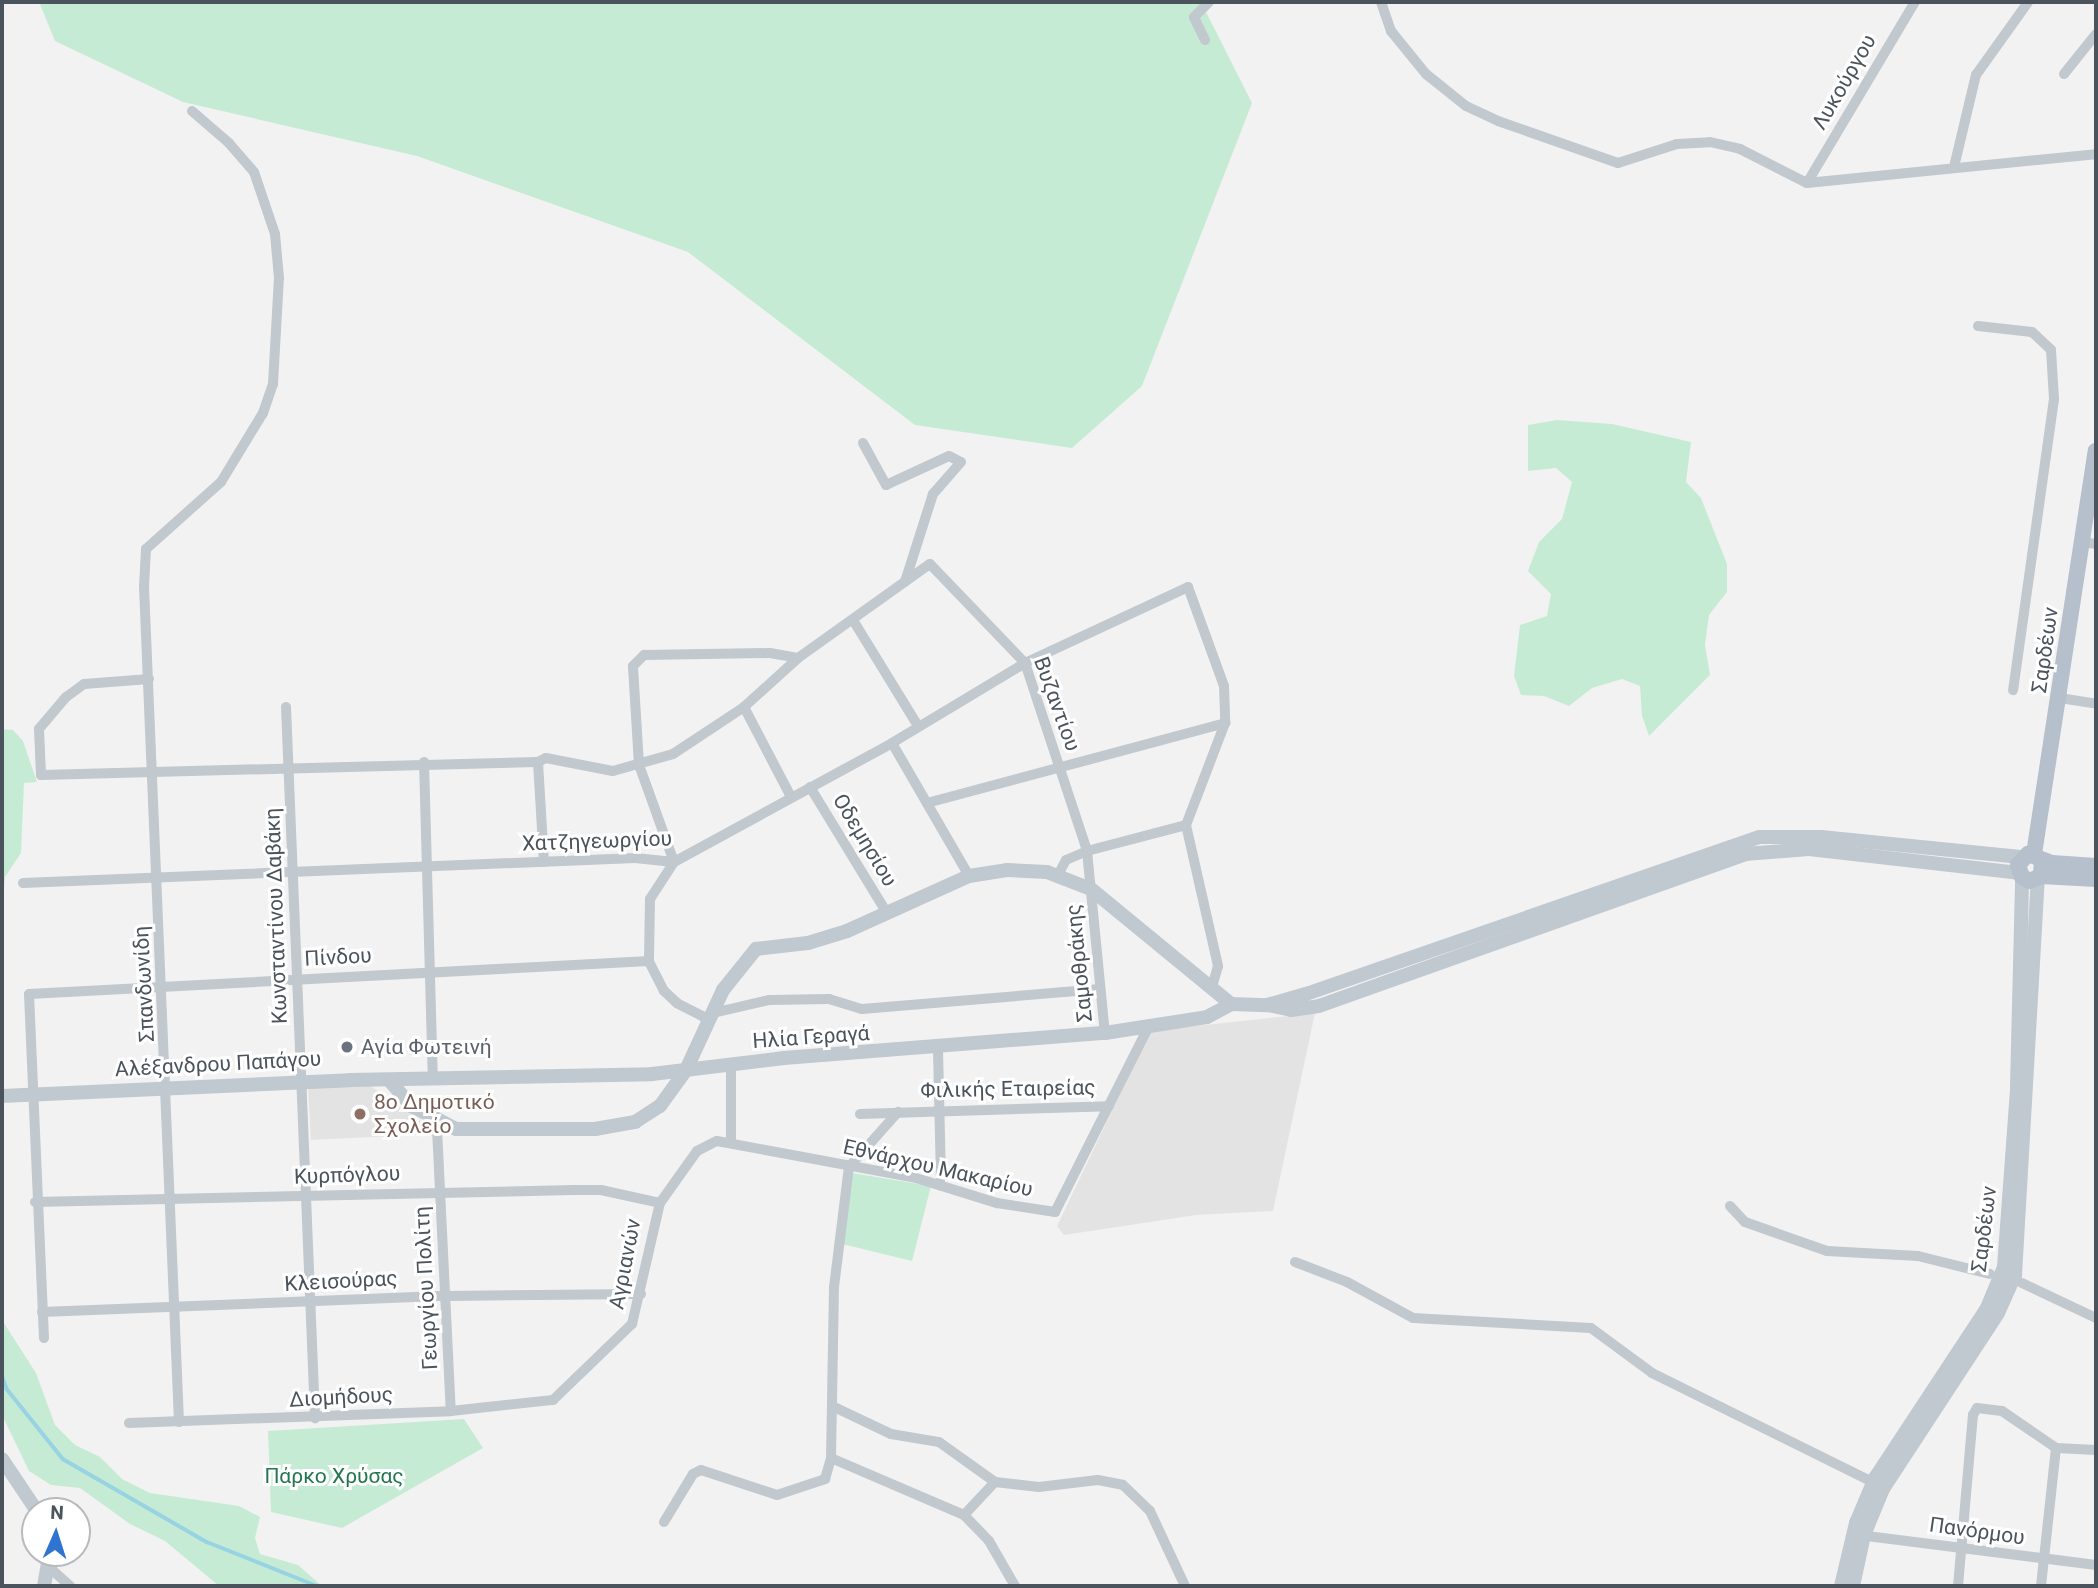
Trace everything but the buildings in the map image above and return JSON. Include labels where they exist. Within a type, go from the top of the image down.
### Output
[{"type":"main road","name":"Σαρδέων","points":[[2031,868],[2089,543],[2096,451]]},
{"type":"main road","points":[[2031,868],[2096,866]]},
{"type":"main road","points":[[2031,868],[2096,879]]},
{"type":"street","points":[[1205,40],[1194,17],[1209,2]]},
{"type":"street","points":[[1381,2],[1391,32],[1426,74],[1466,106],[1498,121],[1618,163],[1677,144],[1710,142],[1740,149],[1807,183],[2096,154]]},
{"type":"street","name":"Λυκούργου","points":[[1807,183],[1915,2]]},
{"type":"street","points":[[1954,167],[1976,75],[2028,2]]},
{"type":"street","points":[[2064,74],[2096,28]]},
{"type":"street","name":"Σπανδωνίδη","points":[[179,1422],[164,984],[144,587],[150,543],[221,482],[263,413],[276,355],[279,278],[275,234],[254,172],[229,143],[192,111]]},
{"type":"street","points":[[1978,326],[2032,332],[2051,350],[2054,399],[2013,690]]},
{"type":"street","points":[[149,679],[84,684],[66,697],[38,729],[41,775],[155,774],[424,762],[538,762],[545,758],[566,760],[603,771],[639,765],[673,754],[744,707],[798,658],[905,582],[933,494],[961,463],[949,456],[886,485],[863,443]]},
{"type":"street","name":"Βυζαντίου","points":[[905,582],[930,564],[1025,663],[1087,851],[1091,889]]},
{"type":"street","name":"Χατζηγεωργίου","points":[[23,883],[635,858],[674,862],[892,743],[1025,663],[1188,587],[1224,686],[1225,723]]},
{"type":"street","points":[[853,620],[918,726]]},
{"type":"street","points":[[798,658],[770,653],[638,658],[634,667],[639,765],[674,862],[650,899],[649,961],[664,991],[677,1003],[711,1016],[769,1000],[829,999],[862,1009],[1100,989]]},
{"type":"street","points":[[2060,698],[2096,704]]},
{"type":"street","name":"Κωνσταντίνου Δαβάκη","points":[[286,707],[315,1418]]},
{"type":"street","points":[[744,707],[791,797]]},
{"type":"street","points":[[927,803],[1225,723]]},
{"type":"street","points":[[1212,987],[1218,966],[1186,825],[1225,723]]},
{"type":"street","points":[[892,743],[969,876]]},
{"type":"street","points":[[424,762],[433,1079]]},
{"type":"street","points":[[538,762],[544,862]]},
{"type":"street","name":"Οδεμησίου","points":[[810,787],[887,913]]},
{"type":"street","points":[[1058,875],[1066,860],[1087,851],[1186,825]]},
{"type":"street","points":[[389,1080],[412,1106],[456,1129],[615,1126],[635,1122],[660,1106],[686,1070],[737,969],[756,949],[808,943],[887,913],[969,876],[1021,869],[1058,875],[1091,889],[1231,1004],[1267,1005],[1760,837],[1821,837],[2031,868]]},
{"type":"street","name":"Σαρδέων","points":[[1841,1586],[1873,1482],[1987,1308],[2004,1267],[2031,868]]},
{"type":"street","name":"Σαρδέων","points":[[1853,1586],[1859,1534],[1892,1474],[1998,1313],[2015,1275],[2031,868]]},
{"type":"street","name":"Σαμοθράκης","points":[[1091,889],[1105,1032]]},
{"type":"street","name":"Πίνδου","points":[[34,1094],[29,994],[164,984],[649,961]]},
{"type":"street","name":"Ηλία Γεραγά","points":[[389,1080],[686,1070],[938,1049],[1149,1026],[1207,1017],[1231,1004]]},
{"type":"street","name":"Εθνάρχου Μακαρίου","points":[[731,1142],[941,1186],[997,1203],[1055,1212],[1149,1026]]},
{"type":"street","points":[[938,1049],[941,1186]]},
{"type":"street","points":[[731,1065],[731,1142]]},
{"type":"street","name":"Αλέξανδρου Παπάγου","points":[[2,1096],[168,1087],[389,1080]]},
{"type":"street","points":[[34,1094],[35,1202],[44,1338]]},
{"type":"street","name":"Φιλικής Εταιρείας","points":[[849,1167],[898,1111],[1109,1106]]},
{"type":"street","points":[[859,1114],[898,1111]]},
{"type":"street","name":"Γεωργίου Πολίτη","points":[[441,1123],[438,1129],[440,1191],[451,1410]]},
{"type":"street","name":"Αγριανών","points":[[553,1400],[632,1324],[641,1294],[648,1241],[660,1203],[697,1152],[717,1140],[731,1142]]},
{"type":"street","points":[[664,1522],[692,1474],[701,1470],[777,1495],[825,1479],[831,1458],[834,1287],[849,1167]]},
{"type":"street","name":"Κυρπόγλου","points":[[35,1202],[440,1191],[601,1190],[660,1203]]},
{"type":"street","points":[[1730,1206],[1745,1222],[1827,1251],[1918,1256],[1990,1274]]},
{"type":"street","points":[[1295,1262],[1347,1282],[1413,1318],[1591,1328],[1651,1373],[1873,1482]]},
{"type":"street","points":[[2022,1283],[2096,1318]]},
{"type":"street","name":"Κλεισούρας","points":[[42,1312],[446,1296],[641,1294]]},
{"type":"street","name":"Διομήδους","points":[[130,1423],[315,1418],[451,1410],[553,1400]]},
{"type":"street","points":[[832,1406],[891,1434],[939,1442],[995,1482],[1038,1487],[1098,1480],[1124,1485],[1150,1511],[1185,1586]]},
{"type":"street","points":[[1958,1586],[1973,1415],[1978,1408],[2002,1411],[2056,1448],[2096,1450]]},
{"type":"street","points":[[2041,1586],[2056,1448]]},
{"type":"street","points":[[831,1458],[964,1515],[989,1541],[1015,1586]]},
{"type":"street","points":[[2,1459],[28,1497]]},
{"type":"street","points":[[964,1515],[995,1482]]},
{"type":"street","name":"Πανόρμου","points":[[1859,1534],[2096,1565]]},
{"type":"street","points":[[44,1586],[48,1567]]},
{"type":"street","points":[[55,1567],[70,1586]]},
{"type":"shaded area","points":[[1315,1013],[1273,1211],[1196,1215],[1064,1235],[1057,1226],[1150,1031]]},
{"type":"shaded area","name":"8ο Δημοτικό Σχολείο","points":[[366,1083],[429,1126],[434,1134],[311,1140],[308,1086]]},
{"type":"green space","points":[[39,2],[1201,2],[1252,103],[1142,386],[1072,448],[915,425],[688,252],[417,156],[183,102],[55,41]]},
{"type":"green space","points":[[1557,420],[1612,424],[1691,442],[1686,482],[1701,498],[1727,564],[1727,592],[1709,615],[1705,645],[1710,675],[1649,736],[1642,716],[1640,686],[1622,679],[1592,688],[1569,706],[1544,696],[1521,695],[1514,676],[1520,625],[1547,616],[1551,594],[1528,571],[1539,542],[1562,519],[1572,482],[1556,468],[1528,471],[1528,425]]},
{"type":"green space","points":[[2,729],[13,730],[23,741],[37,782],[24,783],[21,853],[5,877],[2,912]]},
{"type":"green space","points":[[852,1173],[931,1186],[912,1261],[842,1244]]},
{"type":"green space","points":[[2,1320],[36,1373],[55,1425],[75,1445],[100,1457],[122,1479],[150,1493],[239,1506],[260,1517],[255,1538],[260,1554],[298,1565],[322,1586],[219,1586],[165,1541],[130,1524],[80,1488],[51,1485],[29,1471],[2,1415]]},
{"type":"green space","name":"Πάρκο Χρύσας","points":[[464,1419],[483,1448],[342,1528],[271,1512],[268,1431]]},
{"type":"waterway","points":[[2,1375],[7,1389],[63,1459],[207,1542],[317,1586]]},
{"type":"place","name":"Αγία Φωτεινή","points":[[347,1047]]},
{"type":"place","name":"8ο Δημοτικό Σχολείο","points":[[360,1114]]}]
